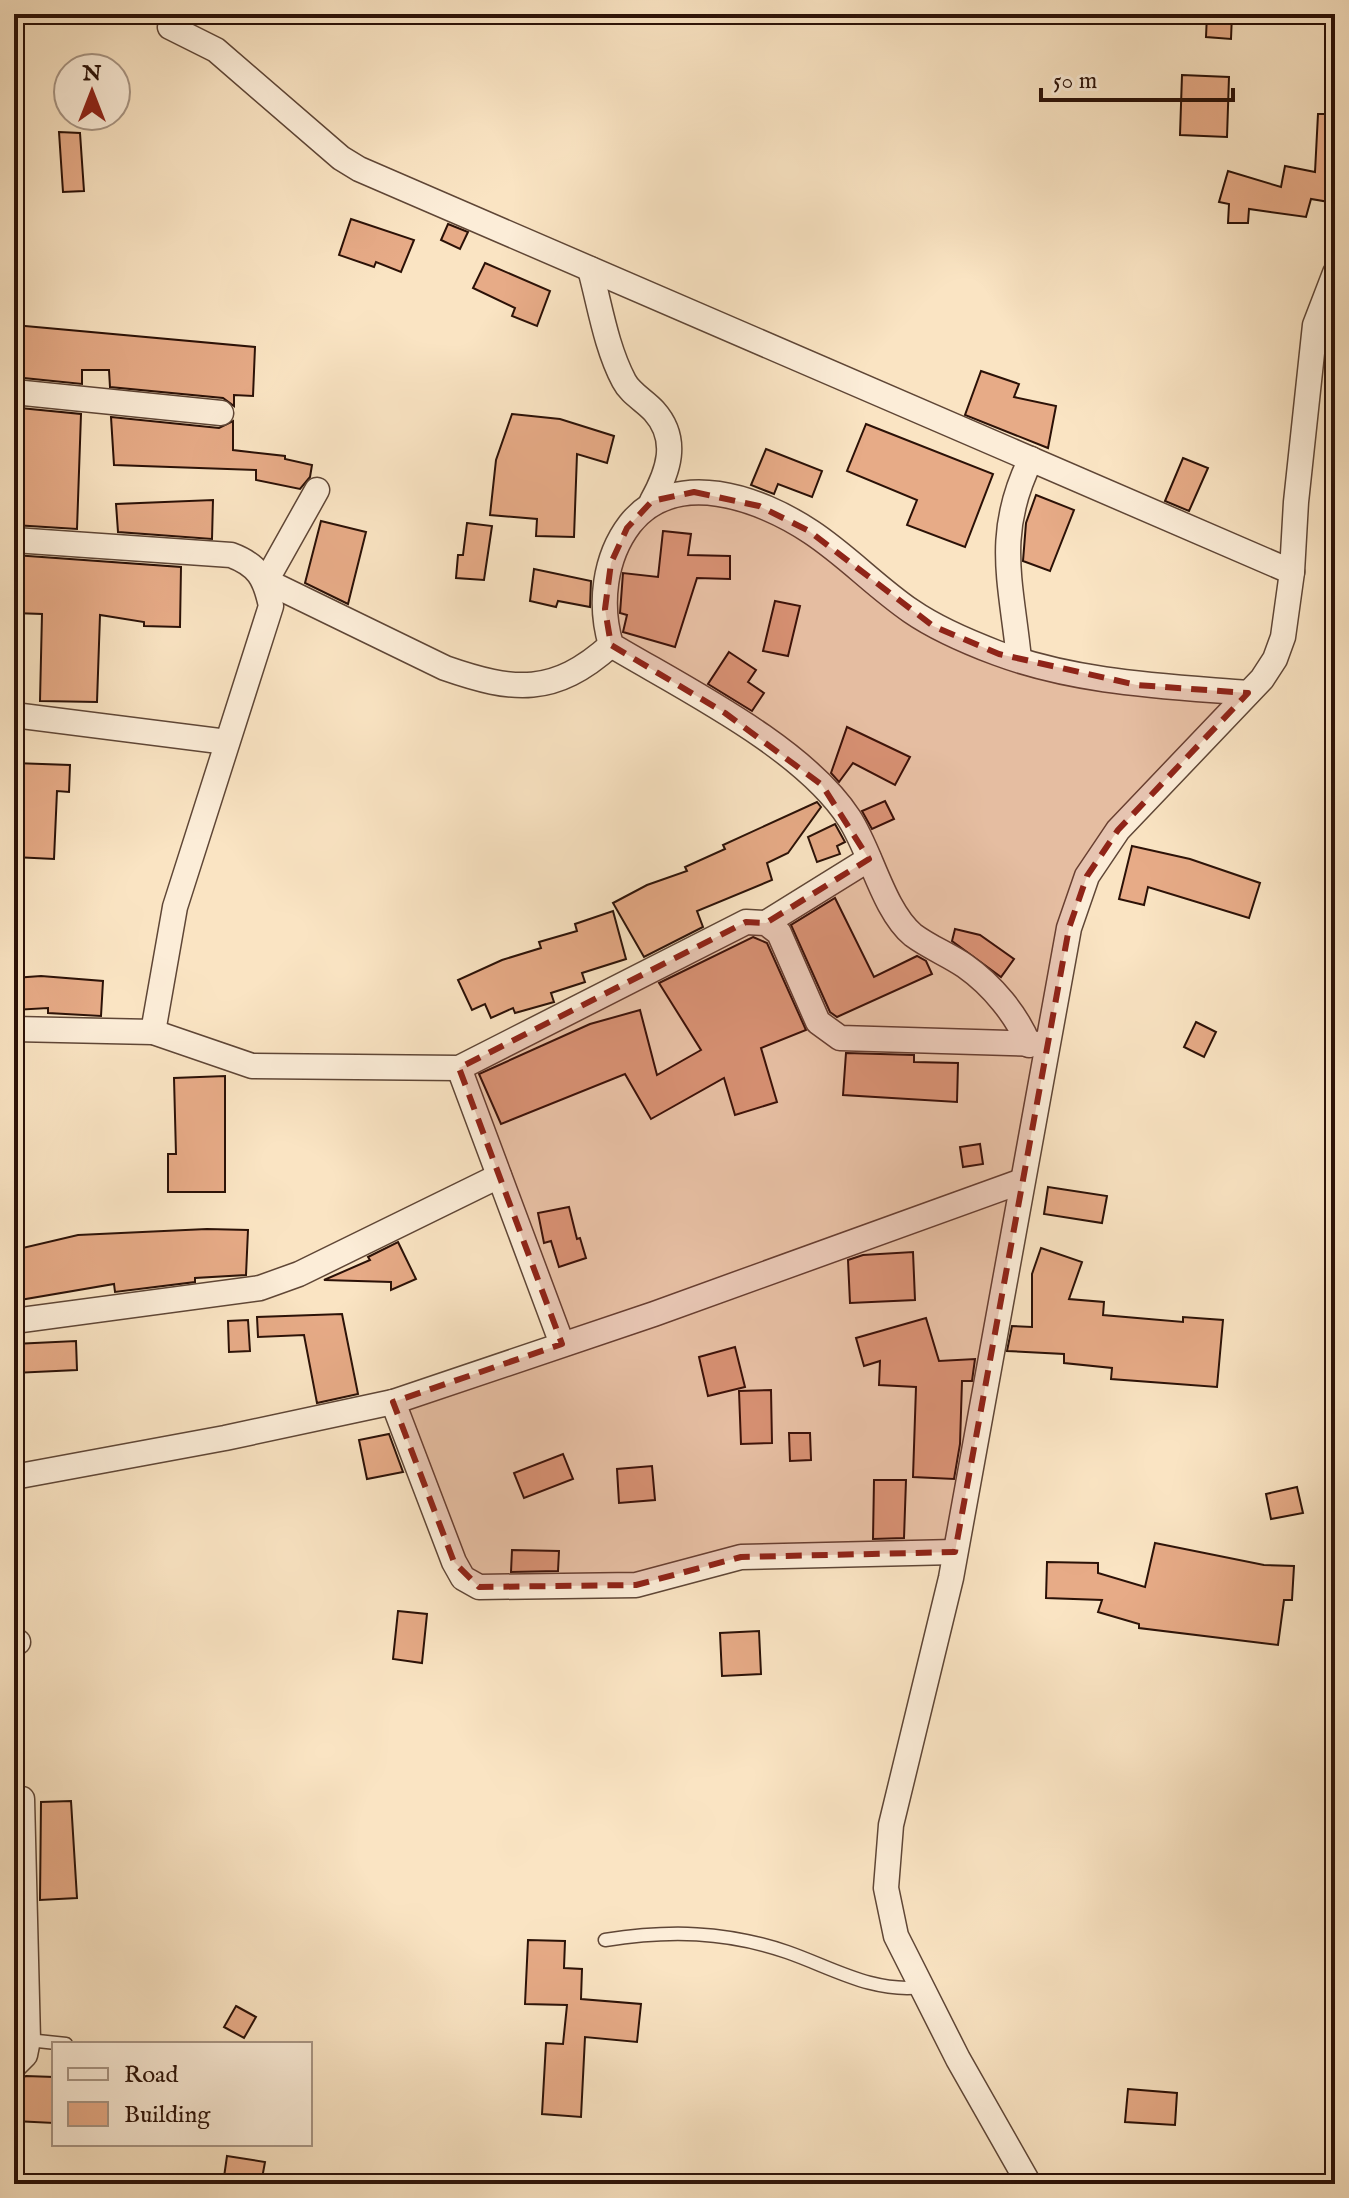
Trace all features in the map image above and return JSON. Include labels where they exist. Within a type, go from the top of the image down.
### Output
[{"type":"street","points":[[170,27],[216,50],[341,158],[359,169],[1292,572]]},
{"type":"street","points":[[590,269],[611,351],[625,384],[657,414],[671,445],[665,477],[652,501],[627,528],[611,563],[605,609],[611,645],[725,713],[822,785],[849,818],[895,910],[911,934],[967,967],[1039,1044]]},
{"type":"street","points":[[1029,2184],[896,1936],[886,1888],[891,1825],[955,1552],[1022,1181],[1039,1044],[1069,928],[1087,876],[1118,830],[1248,693],[1275,659],[1283,637],[1292,572],[1296,502],[1335,273]]},
{"type":"street","points":[[14,392],[221,413]]},
{"type":"street","points":[[1019,659],[1008,574],[1008,530],[1015,492],[1031,459]]},
{"type":"street","points":[[153,1032],[175,907],[271,606],[266,581],[317,490]]},
{"type":"street","points":[[652,501],[694,492],[721,494],[759,506],[809,531],[933,626],[1019,659],[1067,673],[1137,685],[1248,693]]},
{"type":"street","points":[[14,540],[231,555],[251,563],[266,581],[445,668],[476,679],[511,685],[561,680],[584,669],[611,645]]},
{"type":"street","points":[[14,715],[227,742]]},
{"type":"street","points":[[766,923],[869,859]]},
{"type":"street","points":[[14,1029],[153,1032],[252,1066],[459,1068],[746,922],[766,923],[779,933],[818,1022],[840,1038],[1039,1044]]},
{"type":"street","points":[[459,1068],[562,1344]]},
{"type":"street","points":[[14,1321],[260,1288],[299,1274],[499,1176]]},
{"type":"street","points":[[14,1477],[225,1438],[393,1402],[668,1309],[1022,1181]]},
{"type":"street","points":[[393,1402],[454,1562],[463,1578],[479,1587],[636,1585],[741,1557],[955,1552]]},
{"type":"street","points":[[14,2066],[25,2055],[28,2040],[20,1913],[22,1799]]},
{"type":"lane","points":[[605,1940],[691,1931],[728,1936],[786,1952],[888,1989],[922,1987]]},
{"type":"lane","points":[[28,2040],[52,2043]]},
{"type":"highlighted area","points":[[694,492],[759,506],[809,531],[933,626],[999,654],[1137,685],[1248,693],[1118,830],[1087,876],[1069,928],[955,1552],[741,1557],[636,1585],[479,1587],[454,1562],[393,1402],[562,1344],[459,1068],[746,922],[766,923],[869,859],[822,785],[725,713],[611,645],[605,609],[611,563],[627,528],[652,501]]},
{"type":"building","points":[[1207,14],[1232,14],[1231,39],[1206,37]]},
{"type":"building","points":[[1182,75],[1229,77],[1227,137],[1180,135]]},
{"type":"building","points":[[1318,114],[1335,114],[1335,203],[1311,199],[1306,217],[1249,209],[1248,223],[1228,223],[1229,204],[1219,202],[1228,171],[1281,187],[1285,166],[1315,172]]},
{"type":"building","points":[[59,132],[80,133],[84,191],[63,192]]},
{"type":"building","points":[[351,219],[414,240],[401,272],[376,262],[374,267],[339,255]]},
{"type":"building","points":[[448,224],[468,232],[460,249],[441,240]]},
{"type":"building","points":[[485,263],[550,291],[537,326],[512,316],[515,308],[473,288]]},
{"type":"building","points":[[14,325],[255,347],[253,396],[234,395],[234,406],[223,398],[110,387],[109,370],[82,370],[82,384],[14,377]]},
{"type":"building","points":[[981,371],[1019,384],[1014,397],[1056,406],[1048,448],[965,415]]},
{"type":"building","points":[[20,408],[81,414],[77,529],[14,525]]},
{"type":"building","points":[[512,414],[560,419],[614,436],[607,463],[577,454],[574,537],[536,536],[537,519],[490,515],[496,460]]},
{"type":"building","points":[[111,417],[219,428],[233,421],[233,450],[285,456],[285,459],[312,465],[310,477],[300,489],[256,480],[256,470],[114,465]]},
{"type":"building","points":[[866,424],[993,474],[965,547],[907,525],[917,500],[847,471]]},
{"type":"building","points":[[766,449],[822,471],[812,497],[778,484],[774,494],[751,485]]},
{"type":"building","points":[[1183,458],[1208,468],[1189,511],[1165,501]]},
{"type":"building","points":[[1036,495],[1074,510],[1050,571],[1023,561],[1026,523]]},
{"type":"building","points":[[213,500],[212,539],[118,532],[116,504]]},
{"type":"building","points":[[321,521],[366,532],[348,604],[305,583]]},
{"type":"building","points":[[467,523],[492,526],[484,580],[456,578],[458,555],[463,555]]},
{"type":"building","points":[[663,531],[691,534],[688,555],[730,556],[730,579],[697,578],[675,647],[623,632],[627,615],[620,613],[623,573],[658,577]]},
{"type":"building","points":[[14,555],[181,567],[180,627],[144,626],[144,622],[100,615],[97,702],[40,701],[42,614],[14,613]]},
{"type":"building","points":[[534,569],[591,581],[590,607],[558,601],[556,607],[530,601]]},
{"type":"building","points":[[775,601],[800,606],[788,656],[763,651]]},
{"type":"building","points":[[729,652],[756,670],[748,682],[764,693],[752,711],[708,684]]},
{"type":"building","points":[[847,727],[910,757],[895,785],[853,763],[839,782],[831,773]]},
{"type":"building","points":[[14,763],[70,765],[69,792],[57,791],[54,859],[14,857]]},
{"type":"building","points":[[885,801],[894,819],[872,829],[862,811]]},
{"type":"building","points":[[817,802],[821,807],[788,853],[767,863],[772,880],[697,911],[703,927],[644,957],[613,903],[647,885],[687,871],[685,867],[725,849],[723,845]]},
{"type":"building","points":[[835,824],[845,842],[837,846],[840,854],[817,862],[808,837]]},
{"type":"building","points":[[1132,846],[1190,859],[1260,883],[1249,918],[1148,887],[1144,905],[1119,899]]},
{"type":"building","points":[[835,898],[874,977],[917,956],[926,961],[932,974],[837,1017],[830,1012],[791,925]]},
{"type":"building","points":[[613,911],[626,959],[582,973],[585,982],[551,993],[554,1002],[515,1013],[513,1008],[491,1018],[485,1004],[472,1010],[458,980],[502,960],[541,948],[539,942],[577,931],[575,924]]},
{"type":"building","points":[[955,929],[980,935],[1014,959],[1001,977],[952,941]]},
{"type":"building","points":[[753,937],[767,943],[806,1030],[761,1048],[777,1102],[735,1115],[724,1078],[651,1119],[625,1074],[501,1124],[479,1074],[590,1024],[640,1010],[657,1075],[701,1050],[659,983]]},
{"type":"building","points":[[41,976],[103,981],[101,1016],[48,1013],[48,1008],[14,1010],[14,978]]},
{"type":"building","points":[[1196,1022],[1216,1032],[1204,1057],[1184,1047]]},
{"type":"building","points":[[846,1053],[914,1055],[914,1062],[958,1063],[957,1102],[843,1095]]},
{"type":"building","points":[[225,1076],[225,1192],[168,1192],[168,1154],[176,1154],[174,1078]]},
{"type":"building","points":[[980,1144],[983,1164],[963,1167],[960,1147]]},
{"type":"building","points":[[1048,1187],[1107,1196],[1102,1223],[1044,1214]]},
{"type":"building","points":[[569,1207],[577,1239],[580,1238],[586,1258],[559,1267],[551,1241],[544,1243],[538,1213]]},
{"type":"building","points":[[248,1230],[246,1275],[195,1278],[195,1282],[115,1292],[114,1284],[14,1301],[14,1250],[78,1235]]},
{"type":"building","points":[[398,1242],[416,1279],[391,1290],[391,1282],[324,1280],[370,1260],[368,1257]]},
{"type":"building","points":[[1041,1248],[1082,1262],[1069,1299],[1104,1302],[1103,1315],[1183,1322],[1183,1317],[1223,1320],[1217,1387],[1111,1379],[1112,1368],[1064,1363],[1064,1354],[1007,1351],[1012,1326],[1032,1327],[1032,1274]]},
{"type":"building","points":[[913,1252],[915,1300],[850,1303],[848,1260],[863,1255]]},
{"type":"building","points":[[342,1314],[358,1394],[317,1403],[304,1335],[258,1337],[257,1317]]},
{"type":"building","points":[[926,1318],[939,1361],[975,1359],[972,1381],[962,1381],[960,1444],[954,1479],[913,1477],[916,1387],[879,1385],[880,1361],[864,1366],[856,1338]]},
{"type":"building","points":[[248,1320],[250,1351],[229,1352],[228,1321]]},
{"type":"building","points":[[76,1341],[77,1370],[14,1373],[14,1344]]},
{"type":"building","points":[[735,1347],[745,1387],[708,1396],[699,1357]]},
{"type":"building","points":[[771,1390],[772,1443],[741,1444],[739,1391]]},
{"type":"building","points":[[789,1433],[810,1433],[811,1460],[790,1461]]},
{"type":"building","points":[[389,1434],[403,1472],[367,1479],[359,1440]]},
{"type":"building","points":[[563,1454],[573,1479],[524,1498],[514,1473]]},
{"type":"building","points":[[652,1466],[655,1500],[619,1503],[617,1469]]},
{"type":"building","points":[[874,1480],[906,1480],[904,1538],[873,1539]]},
{"type":"building","points":[[1297,1487],[1303,1513],[1271,1519],[1266,1494]]},
{"type":"building","points":[[1155,1543],[1264,1565],[1294,1566],[1292,1600],[1284,1600],[1278,1645],[1139,1628],[1139,1624],[1098,1612],[1102,1600],[1046,1598],[1047,1562],[1098,1563],[1098,1573],[1145,1587]]},
{"type":"building","points":[[512,1550],[559,1551],[558,1571],[511,1572]]},
{"type":"building","points":[[398,1611],[427,1614],[422,1663],[393,1659]]},
{"type":"building","points":[[759,1631],[761,1674],[722,1676],[720,1633]]},
{"type":"building","points":[[71,1801],[77,1898],[40,1900],[41,1802]]},
{"type":"building","points":[[528,1940],[565,1941],[564,1968],[582,1969],[581,1999],[641,2004],[637,2042],[585,2037],[581,2117],[542,2114],[546,2043],[563,2044],[567,2005],[525,2004]]},
{"type":"building","points":[[236,2006],[256,2017],[244,2038],[224,2027]]},
{"type":"building","points":[[26,2076],[52,2077],[52,2123],[14,2121],[14,2081]]},
{"type":"building","points":[[1128,2089],[1177,2093],[1175,2125],[1125,2122]]},
{"type":"building","points":[[227,2156],[265,2162],[261,2184],[223,2184]]}]
